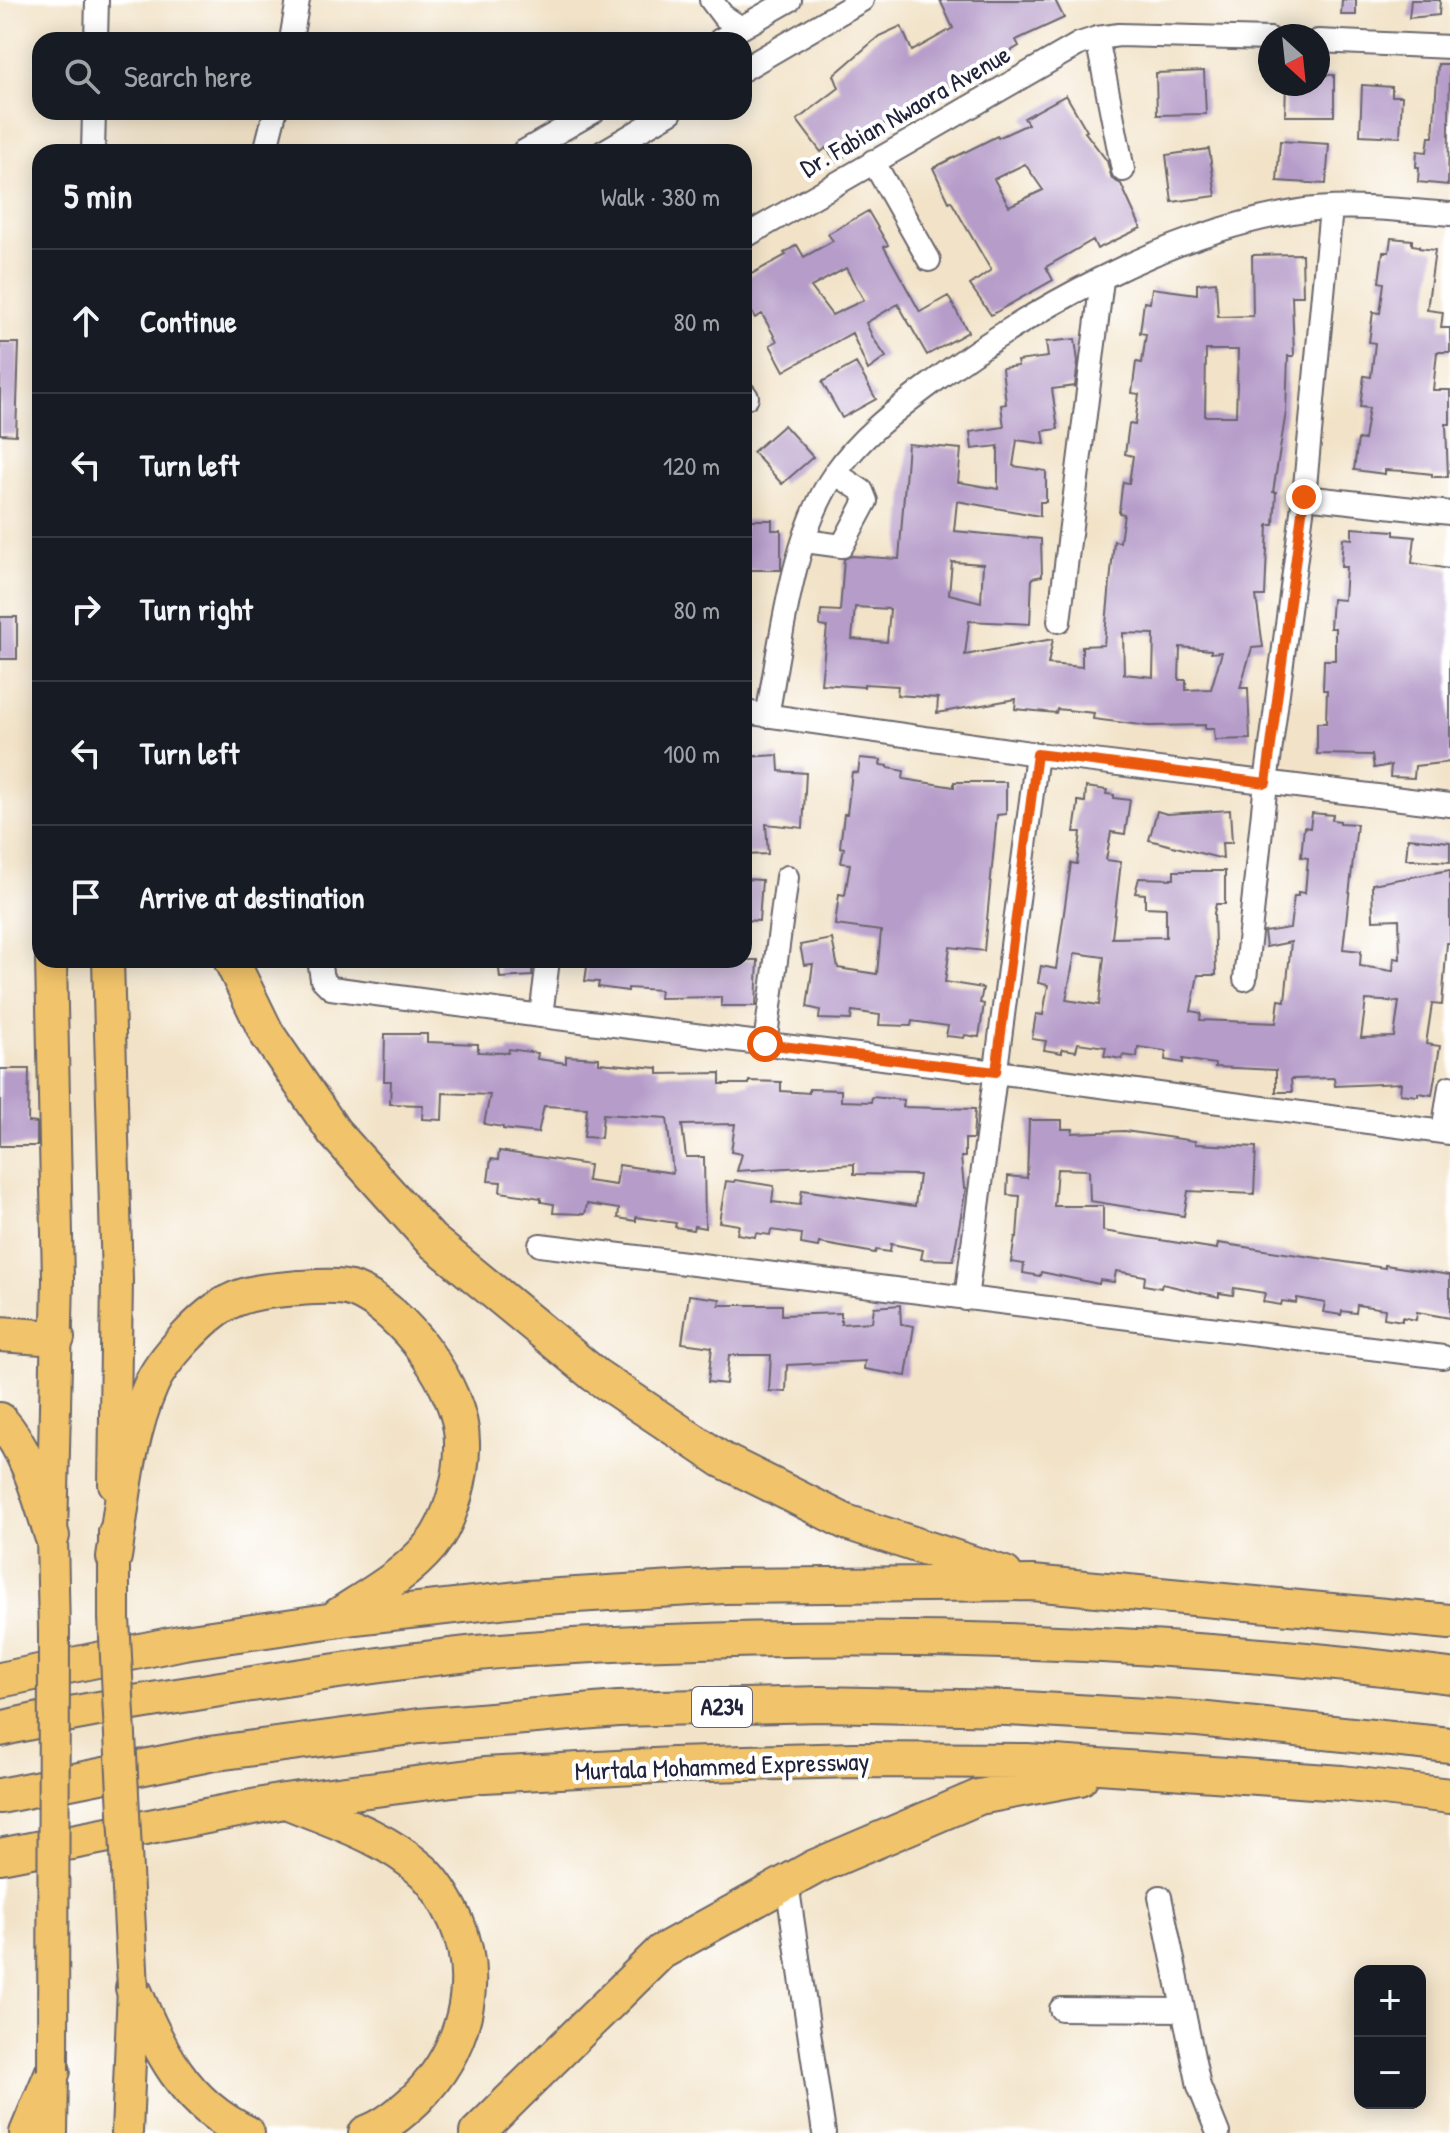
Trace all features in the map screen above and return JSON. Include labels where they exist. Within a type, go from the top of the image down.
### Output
[{"type":"highway","points":[[235,968],[267,1034],[334,1132],[431,1240],[595,1375],[722,1460],[846,1522],[1032,1583]]},
{"type":"highway","points":[[114,1557],[134,1436],[151,1383],[185,1337],[228,1302],[263,1292],[312,1287],[353,1289],[392,1312],[426,1351],[452,1398],[463,1441],[456,1495],[433,1544],[403,1573],[331,1621]]},
{"type":"highway","points":[[0,1334],[57,1338]]},
{"type":"highway","points":[[0,1420],[29,1464],[52,1536]]},
{"type":"highway","points":[[0,1680],[184,1642],[331,1621],[527,1598],[723,1586],[1032,1583],[1450,1622]]},
{"type":"highway","points":[[0,1729],[266,1681],[479,1653],[644,1643],[808,1638],[998,1640],[1177,1650],[1450,1676]]},
{"type":"highway","name":"A234","points":[[0,1796],[209,1754],[419,1726],[618,1709],[820,1704],[1007,1708],[1198,1719],[1450,1745]]},
{"type":"highway","name":"Murtala Mohammed Expressway","points":[[0,1856],[284,1801],[484,1775],[673,1765],[855,1760],[1027,1761],[1342,1783],[1450,1796]]},
{"type":"highway","points":[[477,2133],[661,1952],[815,1867],[979,1797],[1133,1768]]},
{"type":"highway","points":[[284,1801],[370,1834],[424,1872],[449,1905],[465,1942],[470,1981],[464,2020],[448,2058],[427,2088],[402,2113],[366,2133]]},
{"type":"highway","points":[[133,1988],[152,2034],[193,2095],[221,2121],[247,2133]]},
{"type":"highway","points":[[27,2133],[53,2071]]},
{"type":"main road","points":[[51,968],[58,1279],[52,1536],[52,2133]]},
{"type":"main road","points":[[108,968],[117,1280],[114,1618],[133,1988],[127,2133]]},
{"type":"street","points":[[96,32],[97,0]]},
{"type":"street","points":[[292,32],[298,0]]},
{"type":"street","points":[[711,0],[723,16],[741,28]]},
{"type":"street","points":[[734,32],[790,0]]},
{"type":"street","points":[[752,64],[862,0]]},
{"type":"street","points":[[1123,170],[1097,38],[1148,35],[1258,39]]},
{"type":"street","name":"Dr. Fabian Nwaora Avenue","points":[[752,232],[1079,44],[1097,38]]},
{"type":"street","points":[[1330,42],[1450,47]]},
{"type":"street","points":[[93,144],[94,120]]},
{"type":"street","points":[[267,144],[273,120]]},
{"type":"street","points":[[537,144],[579,120]]},
{"type":"street","points":[[617,144],[657,120]]},
{"type":"street","points":[[873,161],[929,260]]},
{"type":"street","points":[[1245,979],[1266,783],[1304,497],[1331,208]]},
{"type":"street","points":[[767,716],[798,559],[814,514],[835,473],[889,416],[944,374],[1003,333],[1102,280],[1194,237],[1295,211],[1331,208],[1450,214]]},
{"type":"street","points":[[1059,621],[1102,280]]},
{"type":"street","points":[[805,541],[842,546],[866,501],[862,491],[835,473]]},
{"type":"street","points":[[1304,497],[1450,513]]},
{"type":"street","points":[[752,713],[1037,754],[1450,805]]},
{"type":"street","points":[[966,1299],[1037,754]]},
{"type":"street","points":[[765,1044],[787,877]]},
{"type":"street","points":[[320,968],[322,979],[331,988],[1447,1133],[1450,1087]]},
{"type":"street","points":[[541,1016],[547,968]]},
{"type":"street","points":[[540,1245],[1443,1357]]},
{"type":"street","points":[[787,1883],[824,2133]]},
{"type":"street","points":[[1160,1897],[1199,2086],[1218,2133]]},
{"type":"street","points":[[1061,2009],[1182,2010]]},
{"type":"building","points":[[940,0],[1055,0],[1064,18],[1016,40],[1019,46],[860,138],[863,142],[837,162],[826,148],[821,152],[797,120],[839,88],[834,75],[879,36],[901,26],[912,51],[953,28]]},
{"type":"building","points":[[1342,0],[1356,0],[1356,15],[1341,15]]},
{"type":"building","points":[[1411,0],[1440,0],[1439,15],[1409,18]]},
{"type":"building","points":[[1438,64],[1450,64],[1448,185],[1418,182],[1419,167],[1416,167],[1417,151],[1427,152],[1429,137],[1433,137]]},
{"type":"building","points":[[1204,71],[1206,114],[1157,115],[1156,73]]},
{"type":"building","points":[[1330,75],[1334,75],[1334,116],[1285,116],[1286,96],[1330,96]]},
{"type":"building","points":[[1362,85],[1392,87],[1392,96],[1402,96],[1400,137],[1360,135]]},
{"type":"building","points":[[1066,95],[1085,132],[1107,161],[1112,179],[1121,184],[1141,228],[1097,249],[1093,240],[1046,267],[1053,280],[991,315],[970,285],[991,270],[949,202],[933,168],[1028,124],[1024,118]],"holes":[[[1025,164],[1043,190],[1009,206],[994,179]]]},
{"type":"building","points":[[1280,141],[1329,144],[1326,184],[1277,181]]},
{"type":"building","points":[[1209,149],[1216,196],[1172,202],[1166,155]]},
{"type":"building","points":[[868,211],[920,312],[948,296],[968,332],[927,355],[898,304],[866,323],[886,357],[868,370],[852,333],[784,371],[770,345],[777,341],[762,314],[755,318],[752,313],[752,274],[786,255],[784,253],[797,245],[804,257],[833,241],[828,234]],"holes":[[[846,268],[864,300],[832,315],[811,287]]]},
{"type":"building","points":[[1391,238],[1412,240],[1412,245],[1435,250],[1427,310],[1443,312],[1441,328],[1450,328],[1450,352],[1437,352],[1433,390],[1450,390],[1450,424],[1446,424],[1448,477],[1405,471],[1385,470],[1385,474],[1354,470],[1358,439],[1364,440],[1369,408],[1360,407],[1364,376],[1371,377],[1375,343],[1369,342],[1373,312],[1380,313],[1384,283],[1379,282],[1383,252],[1389,252]]},
{"type":"building","points":[[1302,254],[1303,296],[1292,296],[1294,356],[1288,356],[1286,412],[1273,492],[1276,492],[1274,525],[1268,525],[1265,596],[1256,596],[1263,647],[1252,648],[1240,688],[1248,688],[1250,739],[1215,740],[1214,729],[1205,729],[1205,725],[1148,726],[1093,719],[1094,713],[1015,709],[1016,699],[937,713],[938,698],[897,695],[898,686],[821,684],[827,627],[820,626],[821,610],[840,611],[844,559],[851,556],[899,559],[908,444],[961,449],[958,482],[998,489],[998,446],[972,449],[970,432],[1004,427],[1001,405],[1006,404],[1002,368],[1018,366],[1017,361],[1048,357],[1046,342],[1075,339],[1078,362],[1075,386],[1052,389],[1058,429],[1043,431],[1045,444],[1017,440],[1013,466],[1046,471],[1046,502],[1040,502],[1040,516],[957,501],[954,531],[1041,539],[1042,576],[1032,578],[1030,624],[969,621],[965,655],[1053,639],[1048,664],[1082,667],[1082,646],[1104,645],[1114,541],[1120,542],[1124,514],[1119,513],[1122,487],[1123,482],[1129,483],[1133,456],[1125,454],[1129,424],[1135,425],[1139,394],[1132,393],[1136,362],[1142,363],[1146,334],[1140,333],[1144,302],[1150,303],[1152,288],[1197,294],[1197,284],[1216,282],[1218,317],[1253,316],[1252,255]],"holes":[[[1206,350],[1238,350],[1236,416],[1205,416]],[[952,562],[983,564],[981,602],[949,594]],[[855,607],[890,609],[887,642],[852,639]],[[1123,633],[1154,634],[1153,677],[1124,674]],[[1180,647],[1222,652],[1211,689],[1186,690],[1186,680],[1179,680]]]},
{"type":"building","points":[[0,343],[19,343],[16,435],[0,434]]},
{"type":"building","points":[[856,363],[876,399],[842,418],[822,382]]},
{"type":"building","points":[[784,425],[813,457],[782,484],[753,452]]},
{"type":"building","points":[[752,520],[772,520],[772,530],[781,530],[781,570],[752,570]]},
{"type":"building","points":[[1352,528],[1394,531],[1394,535],[1415,537],[1412,563],[1450,569],[1450,762],[1415,766],[1414,778],[1390,777],[1391,765],[1374,768],[1372,755],[1317,754],[1317,723],[1326,723],[1324,660],[1335,660],[1335,628],[1330,628],[1332,599],[1344,600],[1346,567],[1341,567],[1343,538],[1352,539]]},
{"type":"building","points":[[0,617],[17,617],[17,659],[0,659]]},
{"type":"building","points":[[778,755],[779,771],[806,773],[803,828],[766,824],[768,854],[752,855],[752,757]]},
{"type":"building","points":[[860,758],[881,760],[880,765],[904,771],[903,779],[954,787],[954,782],[1006,782],[1006,814],[997,815],[984,951],[950,947],[945,982],[983,988],[979,1037],[946,1036],[948,1026],[912,1021],[911,1026],[879,1025],[880,1015],[852,1011],[851,1020],[819,1019],[820,1010],[807,1007],[813,964],[804,965],[800,945],[832,939],[838,968],[877,974],[881,931],[835,925],[839,894],[845,895],[850,864],[841,863],[844,814],[847,814],[852,772],[858,773]]},
{"type":"building","points":[[1086,787],[1107,790],[1106,794],[1114,795],[1114,798],[1130,800],[1125,834],[1111,832],[1106,860],[1121,862],[1112,938],[1166,937],[1166,908],[1145,907],[1145,894],[1135,893],[1139,878],[1174,879],[1174,871],[1225,871],[1225,904],[1216,904],[1214,913],[1216,975],[1198,975],[1191,1011],[1201,1013],[1200,1020],[1276,1023],[1279,1000],[1285,1001],[1291,942],[1266,947],[1264,932],[1290,928],[1294,896],[1298,896],[1298,892],[1305,893],[1308,858],[1301,857],[1304,827],[1310,828],[1312,813],[1333,815],[1332,820],[1340,823],[1357,824],[1343,949],[1361,951],[1360,966],[1393,971],[1394,958],[1400,959],[1399,919],[1373,920],[1372,884],[1450,870],[1450,943],[1447,943],[1442,1005],[1432,1004],[1426,1044],[1440,1046],[1432,1095],[1400,1094],[1401,1083],[1335,1086],[1334,1078],[1291,1079],[1292,1092],[1276,1092],[1276,1070],[1215,1067],[1215,1064],[1183,1059],[1183,1063],[1165,1060],[1166,1051],[1138,1047],[1137,1057],[1123,1055],[1122,1059],[1104,1056],[1106,1047],[1078,1043],[1076,1051],[1062,1049],[1062,1053],[1044,1050],[1046,1041],[1032,1039],[1036,1014],[1043,1015],[1048,985],[1038,983],[1041,966],[1056,969],[1071,863],[1077,864],[1081,832],[1074,832],[1078,801],[1085,802]],"holes":[[[1075,953],[1104,957],[1099,1005],[1066,1000]],[[1366,1000],[1399,1002],[1394,1037],[1361,1038]]]},
{"type":"building","points":[[1230,810],[1232,843],[1222,843],[1223,859],[1149,840],[1157,811],[1167,814]]},
{"type":"building","points":[[1408,838],[1450,842],[1450,862],[1406,859]]},
{"type":"building","points":[[752,879],[762,880],[759,921],[752,921]]},
{"type":"building","points":[[752,960],[758,960],[756,1006],[721,1006],[721,997],[659,998],[660,990],[628,988],[628,991],[598,987],[599,982],[585,981],[587,968],[752,968]]},
{"type":"building","points":[[499,968],[532,968],[532,976],[500,978]]},
{"type":"building","points":[[385,1034],[427,1034],[427,1042],[478,1044],[478,1052],[508,1053],[509,1049],[538,1053],[537,1059],[566,1063],[566,1056],[599,1058],[599,1063],[658,1068],[658,1074],[720,1073],[720,1084],[781,1082],[781,1091],[809,1093],[809,1089],[841,1090],[841,1101],[871,1102],[872,1097],[904,1100],[903,1107],[975,1109],[973,1139],[965,1139],[965,1157],[961,1157],[966,1188],[953,1260],[921,1259],[923,1250],[891,1244],[890,1252],[876,1250],[875,1253],[819,1243],[818,1247],[801,1244],[802,1234],[771,1230],[770,1235],[756,1233],[755,1237],[737,1234],[739,1225],[719,1222],[726,1181],[774,1186],[772,1202],[800,1205],[802,1190],[915,1206],[919,1175],[854,1174],[854,1164],[737,1171],[742,1154],[731,1152],[735,1124],[682,1125],[686,1157],[704,1157],[705,1228],[694,1226],[693,1230],[675,1227],[676,1223],[636,1217],[636,1221],[618,1218],[619,1209],[587,1204],[585,1214],[553,1213],[554,1204],[541,1202],[541,1198],[500,1192],[501,1182],[488,1181],[491,1159],[498,1160],[499,1151],[589,1165],[587,1181],[616,1185],[619,1165],[673,1173],[667,1118],[603,1114],[601,1138],[584,1137],[587,1108],[544,1106],[538,1133],[484,1124],[490,1095],[443,1093],[442,1120],[422,1119],[423,1105],[390,1104],[391,1081],[384,1081]]},
{"type":"building","points":[[0,1069],[29,1069],[28,1122],[37,1123],[37,1146],[0,1146]]},
{"type":"building","points":[[1029,1120],[1062,1120],[1062,1129],[1073,1129],[1072,1133],[1125,1131],[1195,1141],[1195,1144],[1256,1147],[1254,1194],[1188,1191],[1184,1216],[1090,1201],[1089,1170],[1057,1169],[1054,1206],[1103,1206],[1103,1231],[1217,1249],[1218,1243],[1450,1275],[1450,1318],[1417,1312],[1416,1320],[1402,1317],[1402,1321],[1384,1318],[1385,1309],[1357,1305],[1356,1313],[1342,1311],[1341,1315],[1323,1312],[1325,1303],[1297,1298],[1296,1303],[1282,1301],[1281,1305],[1263,1302],[1265,1293],[1234,1288],[1233,1295],[1219,1293],[1219,1297],[1162,1284],[1161,1288],[1144,1285],[1145,1276],[1116,1271],[1114,1282],[1100,1280],[1099,1284],[1041,1272],[1040,1276],[1023,1273],[1024,1264],[1011,1262],[1017,1237],[1020,1196],[1007,1195],[1008,1176],[1027,1178]]},
{"type":"building","points":[[689,1295],[720,1299],[719,1305],[782,1305],[782,1315],[841,1313],[841,1324],[872,1322],[874,1307],[900,1305],[901,1324],[914,1326],[906,1376],[864,1369],[865,1361],[787,1365],[786,1392],[769,1391],[771,1355],[729,1355],[726,1384],[708,1382],[712,1347],[682,1343]]},
{"type":"route","points":[[765,1044],[996,1072],[1037,754],[1266,783],[1304,497]]}]
